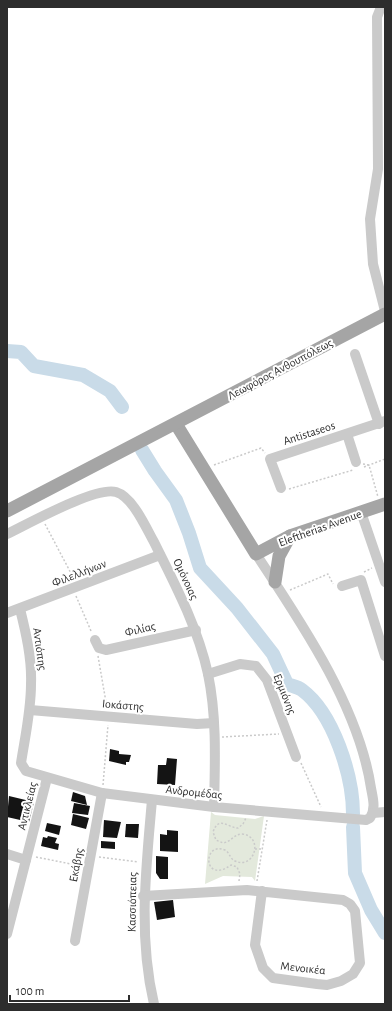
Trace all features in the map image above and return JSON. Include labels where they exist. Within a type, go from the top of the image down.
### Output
[{"type":"main road","name":"Λεωφόρος Ανθουπόλεως","points":[[7,511],[123,452],[385,312]]},
{"type":"main road","points":[[176,424],[256,554]]},
{"type":"main road","name":"Eleftherias Avenue","points":[[256,554],[290,536],[383,505]]},
{"type":"main road","points":[[278,588],[279,556],[290,536]]},
{"type":"street","points":[[381,7],[377,17],[378,169],[370,219],[373,264],[385,312]]},
{"type":"street","points":[[355,354],[382,422]]},
{"type":"street","name":"Antistaseos","points":[[270,459],[382,422]]},
{"type":"street","points":[[347,434],[357,466]]},
{"type":"street","points":[[270,459],[281,488]]},
{"type":"street","name":"Ομόνοιας","points":[[7,534],[99,492],[117,492],[134,506],[160,555],[196,630],[208,674],[215,737],[214,807]]},
{"type":"street","points":[[361,512],[385,582]]},
{"type":"street","points":[[256,554],[329,672],[358,733],[369,778],[374,808],[372,816]]},
{"type":"street","name":"Φιλελλήνων","points":[[7,613],[160,555]]},
{"type":"street","points":[[342,586],[361,580],[385,656]]},
{"type":"street","name":"Αντιόπης","points":[[20,609],[28,643],[31,683],[30,710],[21,763]]},
{"type":"street","name":"Φιλίας","points":[[95,640],[99,648],[106,650],[196,630]]},
{"type":"street","name":"Ερμιόνης","points":[[208,674],[240,664],[256,666],[268,680],[296,757]]},
{"type":"street","name":"Ιοκάστης","points":[[30,710],[196,724],[214,723]]},
{"type":"street","name":"Ανδρομέδας","points":[[21,763],[26,771],[47,778],[102,793],[152,800],[362,821],[385,812]]},
{"type":"street","name":"Αντικλείας","points":[[7,934],[47,778]]},
{"type":"street","name":"Εκάβης","points":[[75,941],[102,793]]},
{"type":"street","name":"Κασσιόπειας","points":[[152,800],[144,896],[144,934],[154,1004]]},
{"type":"street","points":[[7,854],[27,857]]},
{"type":"street","name":"Μενοικέα","points":[[144,896],[238,890],[259,891],[343,900],[350,904],[355,911],[360,963],[353,974],[341,981],[327,984],[273,978],[263,968],[255,945],[259,891]]},
{"type":"path","points":[[204,468],[261,448],[270,459]]},
{"type":"path","points":[[281,488],[289,489],[357,466],[369,465],[385,459]]},
{"type":"path","points":[[357,466],[369,465]]},
{"type":"path","points":[[369,465],[383,505]]},
{"type":"path","points":[[42,517],[76,588],[95,640],[109,717],[102,793]]},
{"type":"path","points":[[361,580],[364,572],[379,566]]},
{"type":"path","points":[[278,588],[328,574],[334,586],[342,586]]},
{"type":"path","points":[[215,737],[287,734]]},
{"type":"path","points":[[296,757],[303,766],[326,818]]},
{"type":"path","points":[[238,828],[243,824],[247,810]]},
{"type":"path","points":[[259,891],[262,849],[268,812]]},
{"type":"path","points":[[235,866],[231,865],[223,870],[216,870],[210,866],[210,855],[215,849],[222,848],[237,862],[249,860],[255,849],[252,839],[249,836],[239,834],[223,843],[216,840],[213,832],[218,825],[225,823],[238,828]]},
{"type":"path","points":[[238,828],[239,834]]},
{"type":"path","points":[[255,849],[262,849]]},
{"type":"path","points":[[91,856],[146,863]]},
{"type":"path","points":[[27,857],[88,868]]},
{"type":"path","points":[[235,866],[237,862]]},
{"type":"path","points":[[235,866],[240,874],[238,890]]},
{"type":"shaded area","points":[[211,812],[215,815],[255,819],[264,816],[255,881],[252,877],[223,876],[205,884]]},
{"type":"building","points":[[110,749],[119,751],[119,754],[131,755],[129,762],[126,762],[126,765],[109,761]]},
{"type":"building","points":[[167,758],[177,759],[175,785],[157,784],[158,765],[166,765]]},
{"type":"building","points":[[73,792],[85,796],[87,805],[71,801]]},
{"type":"building","points":[[9,796],[34,802],[29,822],[7,817]]},
{"type":"building","points":[[74,803],[90,806],[88,815],[72,813]]},
{"type":"building","points":[[73,814],[89,818],[86,829],[71,825]]},
{"type":"building","points":[[104,820],[121,822],[117,838],[103,837]]},
{"type":"building","points":[[47,823],[61,826],[59,835],[45,831]]},
{"type":"building","points":[[126,824],[139,824],[138,838],[125,837]]},
{"type":"building","points":[[167,830],[178,831],[178,852],[160,851],[160,834],[167,835]]},
{"type":"building","points":[[48,836],[57,838],[55,843],[59,844],[58,850],[41,846],[43,837],[47,838]]},
{"type":"building","points":[[101,841],[115,842],[115,849],[101,848]]},
{"type":"building","points":[[156,856],[168,857],[168,879],[160,879],[156,873]]},
{"type":"building","points":[[173,900],[175,917],[157,920],[154,902]]},
{"type":"waterway","points":[[7,351],[21,352],[34,366],[83,375],[110,391],[122,407]]},
{"type":"waterway","points":[[142,450],[176,500],[189,533],[200,568],[237,608],[273,654],[287,684],[302,690],[313,700],[332,729],[345,764],[352,798],[353,814]]},
{"type":"waterway","points":[[353,827],[355,873],[371,910],[385,933]]}]
